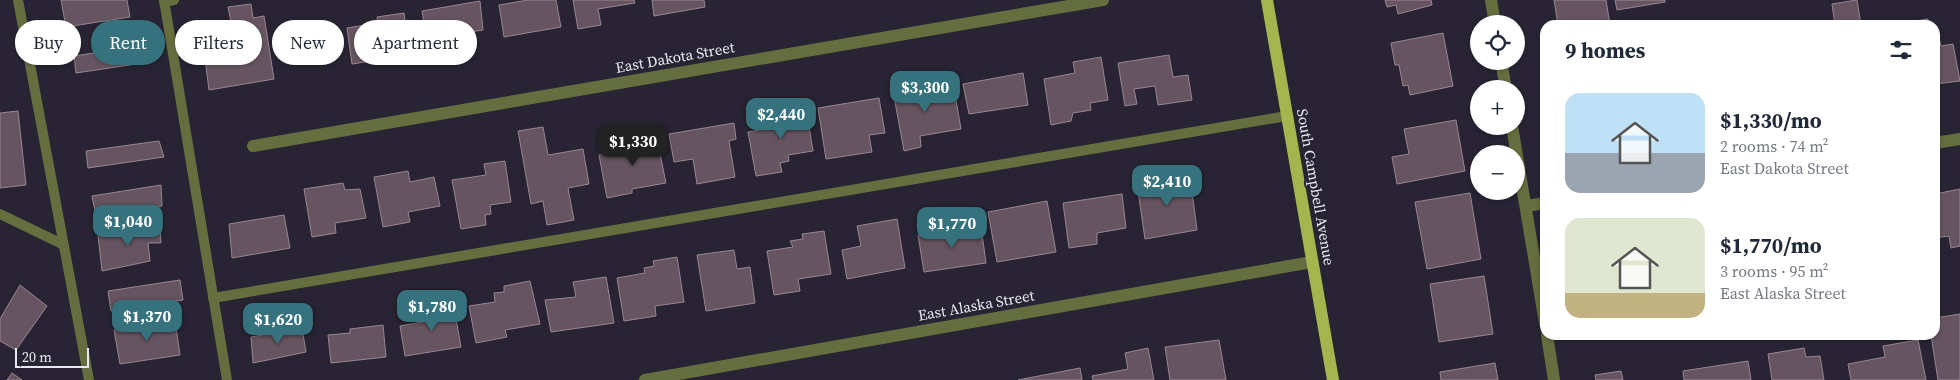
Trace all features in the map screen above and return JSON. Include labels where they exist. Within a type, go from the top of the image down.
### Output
[{"type":"main road","name":"South Campbell Avenue","points":[[1267,0],[1334,380]]},
{"type":"street","name":"East Dakota Street","points":[[253,146],[1102,0]]},
{"type":"street","points":[[1491,0],[1494,15]]},
{"type":"street","points":[[1514,135],[1540,293]]},
{"type":"street","points":[[1940,141],[1960,139]]},
{"type":"street","points":[[1526,206],[1540,205]]},
{"type":"street","name":"East Alaska Street","points":[[645,380],[1312,262]]},
{"type":"street","points":[[1548,340],[1554,380]]},
{"type":"lane","points":[[18,0],[88,380]]},
{"type":"lane","points":[[167,1],[227,380]]},
{"type":"lane","points":[[213,298],[1287,116]]},
{"type":"lane","points":[[0,214],[62,244]]},
{"type":"building","points":[[61,0],[127,0],[130,17],[111,20],[91,20],[91,23],[81,25],[81,20],[65,20]]},
{"type":"building","points":[[528,0],[556,0],[561,27],[504,37],[499,5]]},
{"type":"building","points":[[573,0],[634,0],[635,3],[598,9],[601,25],[578,29]]},
{"type":"building","points":[[652,0],[704,0],[705,7],[654,16]]},
{"type":"building","points":[[1385,0],[1431,0],[1432,5],[1398,14],[1396,5],[1387,7]]},
{"type":"building","points":[[1554,0],[1606,0],[1609,20],[1557,20]]},
{"type":"building","points":[[1615,0],[1665,0],[1665,2],[1617,10]]},
{"type":"building","points":[[1857,0],[1860,20],[1834,20],[1832,4]]},
{"type":"building","points":[[480,1],[483,30],[477,31],[477,20],[424,20],[422,11]]},
{"type":"building","points":[[251,4],[253,18],[264,16],[274,79],[209,90],[206,65],[262,65],[262,20],[231,20],[228,7]]},
{"type":"building","points":[[404,13],[405,20],[378,20],[377,17]]},
{"type":"building","points":[[354,27],[354,64],[352,64],[347,28]]},
{"type":"building","points":[[1443,33],[1453,86],[1410,95],[1408,85],[1403,86],[1399,65],[1395,65],[1391,43]]},
{"type":"building","points":[[1940,41],[1941,46],[1953,44],[1960,81],[1940,83]]},
{"type":"building","points":[[91,53],[91,65],[130,65],[76,73],[75,65],[81,65],[81,55]]},
{"type":"building","points":[[1169,55],[1173,77],[1188,75],[1192,100],[1158,105],[1155,86],[1134,89],[1137,104],[1125,106],[1118,63]]},
{"type":"building","points":[[1101,57],[1108,100],[1090,103],[1091,110],[1073,113],[1071,121],[1051,125],[1044,79],[1075,73],[1073,62]]},
{"type":"building","points":[[1023,73],[1028,105],[969,114],[963,84]]},
{"type":"building","points":[[937,82],[939,92],[954,89],[961,129],[920,136],[921,147],[904,151],[893,91]]},
{"type":"building","points":[[879,98],[885,133],[869,135],[872,152],[826,159],[818,108]]},
{"type":"building","points":[[805,102],[813,151],[788,155],[789,161],[780,163],[782,172],[756,176],[748,132],[782,126],[778,106]]},
{"type":"building","points":[[18,111],[26,185],[0,188],[0,113]]},
{"type":"building","points":[[1456,120],[1465,171],[1397,184],[1392,157],[1409,154],[1404,129]]},
{"type":"building","points":[[734,123],[736,139],[729,141],[735,177],[697,184],[693,159],[674,162],[669,134]]},
{"type":"building","points":[[543,127],[548,155],[583,149],[589,184],[568,188],[574,220],[547,225],[543,201],[531,204],[518,131]]},
{"type":"building","points":[[656,134],[666,183],[632,189],[632,193],[607,198],[599,155],[634,148],[631,138]]},
{"type":"building","points":[[159,141],[164,157],[88,168],[86,151]]},
{"type":"building","points":[[505,161],[511,202],[490,205],[491,214],[485,215],[486,225],[461,229],[452,180],[486,175],[484,164]]},
{"type":"building","points":[[408,171],[410,182],[434,177],[440,206],[408,212],[410,222],[383,227],[374,177]]},
{"type":"building","points":[[1190,176],[1197,230],[1145,239],[1137,184]]},
{"type":"building","points":[[343,183],[345,190],[360,189],[366,218],[335,223],[336,233],[312,237],[304,189]]},
{"type":"building","points":[[161,185],[162,206],[96,216],[92,196]]},
{"type":"building","points":[[1960,189],[1960,246],[1951,248],[1949,236],[1940,237],[1940,193]]},
{"type":"building","points":[[1470,193],[1481,259],[1427,269],[1415,202]]},
{"type":"building","points":[[1122,194],[1126,228],[1097,233],[1097,244],[1069,248],[1063,203]]},
{"type":"building","points":[[1047,201],[1056,252],[997,262],[988,212]]},
{"type":"building","points":[[284,215],[290,248],[232,258],[229,224]]},
{"type":"building","points":[[897,219],[905,268],[847,279],[842,250],[861,246],[857,226]]},
{"type":"building","points":[[160,224],[161,243],[148,243],[150,261],[102,271],[98,235]]},
{"type":"building","points":[[981,226],[986,263],[924,272],[918,235]]},
{"type":"building","points":[[824,231],[831,274],[798,279],[800,291],[774,295],[767,251],[793,247],[790,241],[803,239],[802,234]]},
{"type":"building","points":[[734,250],[737,269],[750,267],[755,303],[706,311],[697,255]]},
{"type":"building","points":[[677,257],[684,302],[655,306],[656,316],[624,321],[617,278],[645,273],[644,268],[654,266],[653,261]]},
{"type":"building","points":[[1484,276],[1493,334],[1439,342],[1430,284]]},
{"type":"building","points":[[606,277],[614,323],[551,332],[545,300],[576,297],[573,282]]},
{"type":"building","points":[[180,280],[183,300],[111,311],[108,291]]},
{"type":"building","points":[[530,281],[540,324],[505,330],[507,337],[476,343],[469,306],[495,302],[494,293],[504,292],[504,286]]},
{"type":"building","points":[[20,285],[47,306],[16,350],[0,341],[0,319]]},
{"type":"building","points":[[453,302],[461,347],[405,356],[400,326],[433,320],[431,306]]},
{"type":"building","points":[[1960,314],[1960,380],[1938,380],[1932,340],[1940,340],[1940,317]]},
{"type":"building","points":[[175,320],[180,355],[120,364],[114,330]]},
{"type":"building","points":[[383,325],[386,357],[331,363],[328,335],[350,333],[350,329]]},
{"type":"building","points":[[302,328],[306,352],[253,363],[251,337]]},
{"type":"building","points":[[1219,340],[1226,380],[1170,380],[1165,347]]},
{"type":"building","points":[[1918,340],[1926,380],[1851,380],[1848,364],[1885,357],[1883,346]]},
{"type":"building","points":[[1148,348],[1154,380],[1093,380],[1092,376],[1128,369],[1125,353]]},
{"type":"building","points":[[1804,348],[1806,357],[1820,356],[1824,380],[1772,380],[1768,354]]},
{"type":"building","points":[[1748,361],[1751,380],[1684,380],[1683,371]]},
{"type":"building","points":[[1495,363],[1498,380],[1441,380],[1440,372]]},
{"type":"building","points":[[1080,368],[1082,380],[1018,380]]},
{"type":"building","points":[[1621,371],[1623,380],[1596,380],[1595,375]]},
{"type":"building","points":[[12,373],[22,380],[7,380]]}]
